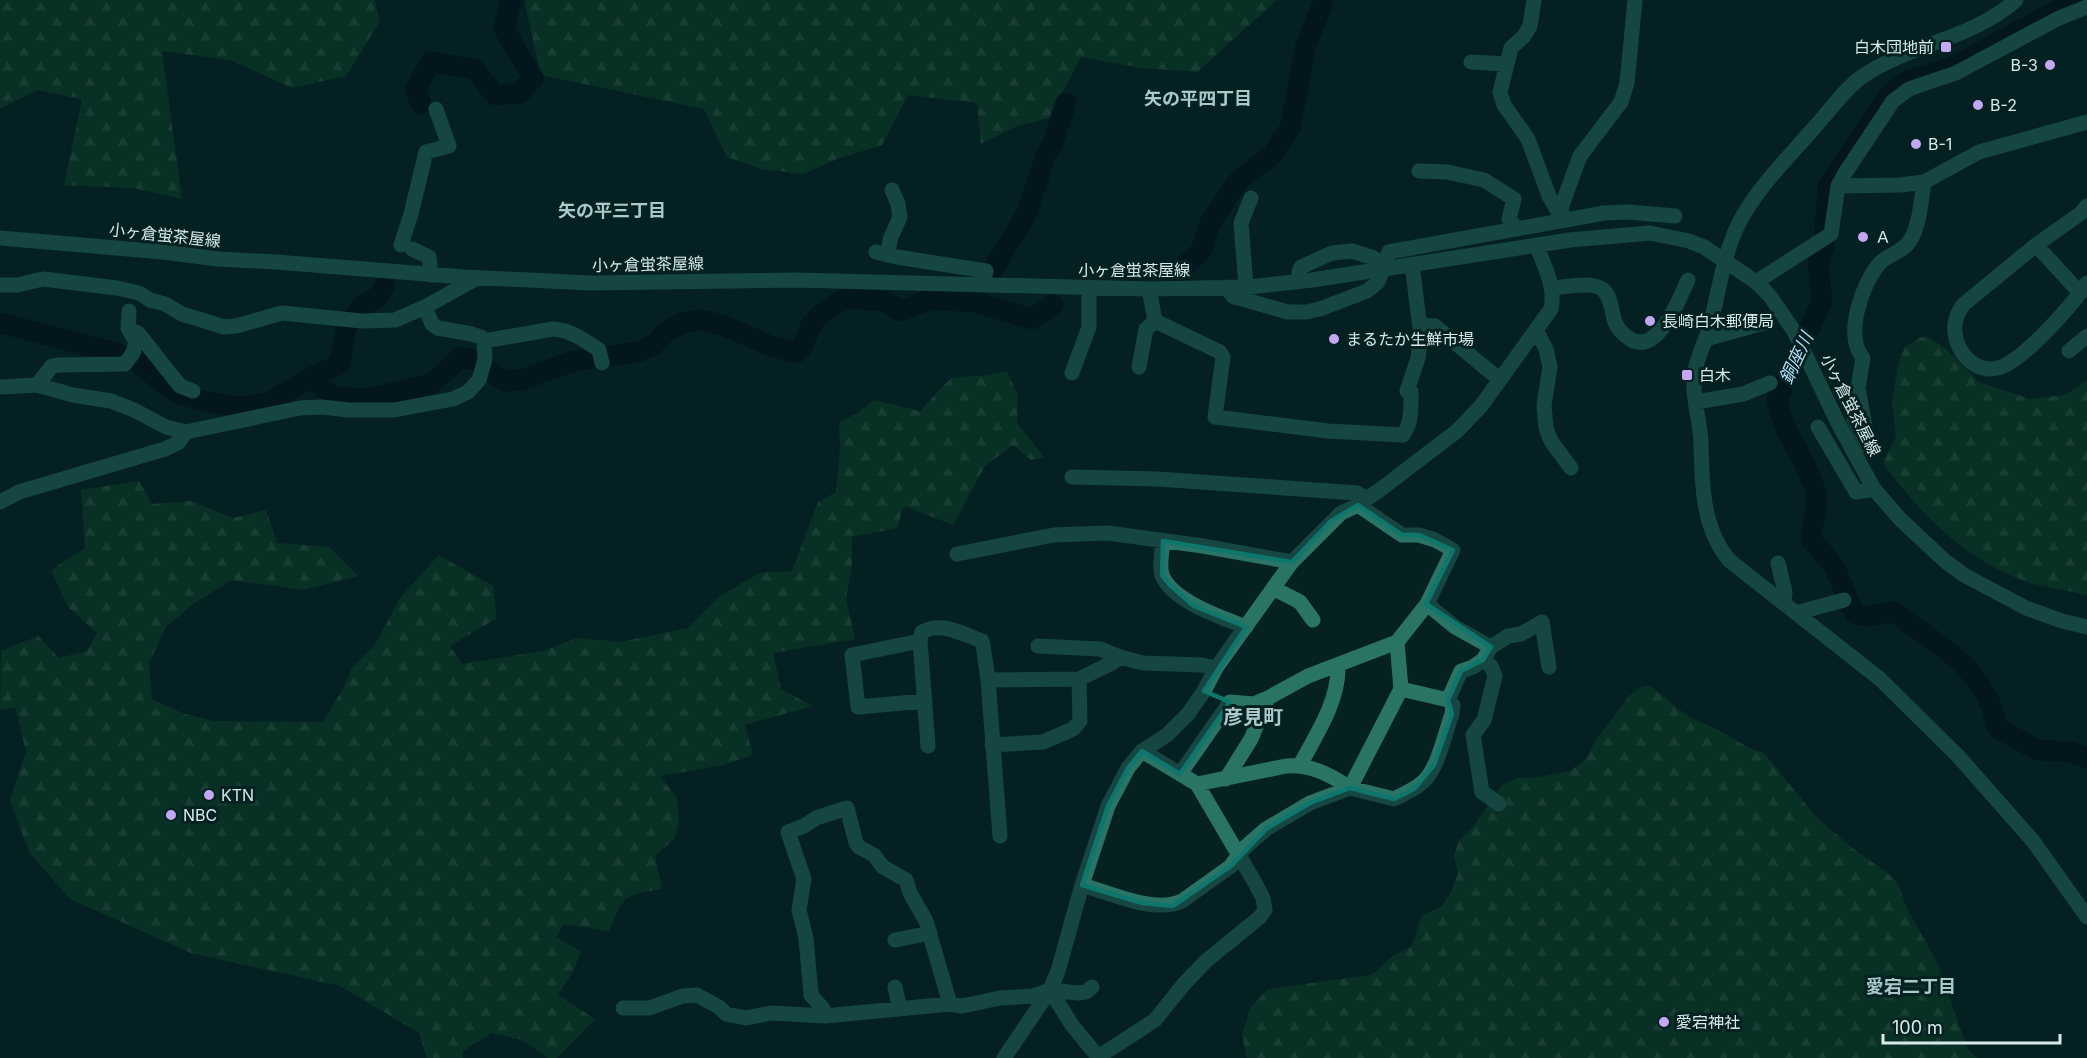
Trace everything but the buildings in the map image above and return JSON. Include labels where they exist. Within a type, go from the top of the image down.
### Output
[{"type":"street","points":[[1534,0],[1530,26],[1524,36],[1511,48],[1500,92],[1501,99],[1528,139],[1550,196],[1563,220]]},
{"type":"street","points":[[1563,220],[1561,208],[1580,156],[1621,102],[1627,82],[1635,0]]},
{"type":"street","points":[[2016,0],[1969,30],[1883,64],[1861,77],[1778,169],[1757,195],[1739,224],[1725,261],[1694,382],[1701,437],[1705,507],[1713,536],[1721,550],[1730,561],[1880,680],[1958,756],[2033,841],[2087,916]]},
{"type":"street","points":[[1756,282],[1826,237],[1838,186],[1893,101],[1917,85],[1956,73],[2059,18],[2087,7]]},
{"type":"street","points":[[1471,62],[1506,64]]},
{"type":"street","points":[[431,274],[429,257],[406,247],[411,214],[426,152],[449,146],[436,109]]},
{"type":"street","points":[[1838,186],[1900,185],[1924,182],[1979,152],[2087,122]]},
{"type":"street","points":[[1419,171],[1447,172],[1484,180],[1514,199],[1509,219],[1516,228]]},
{"type":"street","points":[[1854,419],[1869,448],[1858,388],[1863,358],[1856,346],[1857,307],[1861,295],[1881,262],[1893,256],[1909,242],[1920,213],[1924,182]]},
{"type":"street","points":[[892,190],[900,217],[881,253],[986,271],[983,284]]},
{"type":"street","points":[[1246,287],[1241,223],[1251,198]]},
{"type":"street","points":[[2036,245],[2083,288],[2072,305],[2029,348],[2011,362],[1993,369],[1983,368],[1971,362],[1963,354],[1955,338],[1957,312],[2036,245],[2081,213],[2087,206]]},
{"type":"street","points":[[1225,287],[1234,297],[1288,312],[1306,312],[1367,291],[1378,282],[1389,252],[1604,213],[1628,212],[1675,216]]},
{"type":"street","name":"小ヶ倉蛍茶屋線","points":[[0,238],[218,259],[477,278],[590,283],[796,280],[1149,289],[1246,287],[1312,280],[1570,240],[1650,233],[1701,245],[1756,282],[1770,296],[1794,331],[1838,423],[1874,489],[1900,519],[1945,561],[2026,608],[2087,627]]},
{"type":"street","points":[[1004,1058],[1050,990],[1058,971],[1113,793],[1128,768],[1142,751],[1167,735],[1188,714],[1216,668],[1292,562],[1331,521],[1363,502],[1457,431],[1481,406],[1551,309],[1554,298],[1552,288],[1537,246]]},
{"type":"street","points":[[1299,272],[1301,267],[1332,253],[1352,251],[1374,258],[1382,270]]},
{"type":"street","points":[[1155,321],[1220,352],[1223,357],[1215,417],[1328,430],[1403,435],[1408,428],[1410,416],[1411,393],[1407,391],[1418,358],[1421,336],[1412,265]]},
{"type":"street","points":[[0,285],[17,285],[44,279],[117,288],[139,293],[182,314],[219,327],[236,326],[282,314],[394,320],[425,307],[477,278]]},
{"type":"street","points":[[1552,288],[1592,285],[1602,289],[1609,297],[1616,324],[1622,333],[1636,342],[1644,342],[1653,338],[1670,318],[1688,280]]},
{"type":"street","points":[[1072,374],[1089,327],[1089,289]]},
{"type":"street","points":[[1149,289],[1155,321]]},
{"type":"street","points":[[0,387],[37,385],[111,402],[134,410],[166,427],[186,432],[300,408],[394,410],[453,399],[468,392],[479,380],[484,359],[484,341],[481,337],[472,334],[438,328],[432,324],[425,307]]},
{"type":"street","points":[[37,385],[52,366],[129,359],[136,342],[128,328],[129,311]]},
{"type":"street","points":[[1139,367],[1146,329],[1155,321]]},
{"type":"street","points":[[1706,339],[1767,322]]},
{"type":"street","points":[[1421,325],[1436,327],[1500,380]]},
{"type":"street","points":[[128,328],[138,333],[180,386],[193,391]]},
{"type":"street","points":[[484,341],[553,329],[562,330],[578,337],[600,357]]},
{"type":"street","points":[[1536,330],[1546,349],[1550,367],[1544,405],[1546,428],[1551,441],[1571,468]]},
{"type":"street","points":[[2069,351],[2087,336]]},
{"type":"street","points":[[1696,402],[1743,394],[1770,383]]},
{"type":"street","points":[[1818,427],[1856,492],[1874,489]]},
{"type":"street","points":[[0,502],[19,492],[165,449],[179,442],[186,432]]},
{"type":"street","points":[[1072,477],[1158,479],[1357,493],[1363,502],[1402,535],[1419,534],[1453,550],[1426,604],[1397,642],[1308,676],[1254,704],[1230,702],[1204,691]]},
{"type":"street","points":[[957,554],[1054,535],[1108,533],[1292,562]]},
{"type":"street","points":[[1162,575],[1163,541]]},
{"type":"street","points":[[1118,544],[1153,549],[1156,568],[1170,585],[1194,606],[1246,627]]},
{"type":"street","points":[[1778,563],[1790,609]]},
{"type":"street","points":[[1273,588],[1300,602],[1313,620]]},
{"type":"street","points":[[1790,609],[1844,600]]},
{"type":"street","points":[[1426,604],[1487,653],[1496,676],[1484,720],[1473,735],[1482,792],[1499,804]]},
{"type":"street","points":[[1448,700],[1461,671],[1473,667],[1508,636],[1521,634],[1542,622],[1549,667]]},
{"type":"street","points":[[928,746],[920,641],[922,632],[932,626],[949,628],[982,641],[988,680],[1000,836]]},
{"type":"street","points":[[920,641],[852,656],[858,707],[925,700]]},
{"type":"street","points":[[1083,885],[1142,903],[1173,906],[1231,866],[1279,812],[1350,788],[1401,689],[1397,642]]},
{"type":"street","points":[[1038,646],[1100,649],[1143,663],[1184,664],[1216,668]]},
{"type":"street","points":[[988,680],[1080,680],[1120,657]]},
{"type":"street","points":[[1300,765],[1331,704],[1338,676],[1338,666]]},
{"type":"street","points":[[992,745],[1043,742],[1073,729],[1080,721],[1080,680]]},
{"type":"street","points":[[1197,784],[1300,765],[1333,777],[1350,788],[1394,799],[1414,789],[1425,780],[1434,765],[1453,705],[1448,700],[1401,689]]},
{"type":"street","points":[[1226,778],[1251,739],[1268,698]]},
{"type":"street","points":[[1180,774],[1230,702]]},
{"type":"street","points":[[1050,990],[1072,1025],[1098,1057],[1155,1020],[1206,961],[1266,910],[1263,898],[1197,784],[1142,751]]},
{"type":"street","points":[[825,1016],[823,1008],[811,995],[806,938],[799,910],[804,879],[788,832],[816,818],[847,808],[859,848],[874,855],[883,867],[906,880],[910,893],[926,921],[950,1004]]},
{"type":"street","points":[[895,940],[930,933]]},
{"type":"street","points":[[895,987],[900,1009]]},
{"type":"street","points":[[623,1008],[649,1008],[683,996],[697,995],[719,1007],[726,1014],[746,1018],[771,1013],[825,1016],[950,1004],[962,1006],[1000,998],[1033,996],[1050,990],[1086,992],[1092,987]]},
{"type":"highlighted area","points":[[1358,505],[1402,535],[1419,535],[1453,550],[1426,604],[1491,647],[1483,660],[1461,671],[1448,700],[1452,714],[1434,765],[1414,789],[1394,799],[1350,788],[1310,803],[1266,829],[1231,866],[1173,906],[1142,903],[1082,885],[1108,806],[1128,768],[1142,751],[1180,774],[1230,702],[1204,691],[1246,627],[1194,606],[1170,585],[1162,575],[1163,541],[1292,562],[1331,521]]},
{"type":"green space","points":[[0,0],[375,0],[380,21],[346,76],[292,88],[231,60],[162,51],[182,199],[133,188],[64,185],[82,99],[37,90],[0,109]]},
{"type":"green space","points":[[526,0],[1277,0],[1197,72],[1142,68],[1081,57],[1049,118],[1017,126],[981,144],[977,103],[908,95],[882,145],[837,159],[803,174],[761,169],[727,157],[704,109],[541,75]]},
{"type":"green space","points":[[1921,337],[1930,338],[1946,349],[1979,382],[2030,399],[2065,395],[2087,380],[2087,595],[2028,582],[1985,562],[1946,534],[1912,500],[1883,463],[1896,437],[1892,403],[1898,364],[1905,347]]},
{"type":"green space","points":[[1007,371],[1018,396],[1017,423],[1044,457],[1031,460],[1013,445],[985,466],[953,525],[904,506],[897,528],[852,537],[852,564],[846,599],[855,639],[773,653],[781,689],[813,706],[745,725],[753,755],[724,765],[660,776],[677,798],[679,822],[674,840],[655,855],[662,889],[632,895],[622,903],[609,931],[564,924],[556,937],[581,952],[572,973],[558,995],[595,1019],[557,1058],[548,1058],[522,1040],[492,1033],[463,1051],[463,1058],[427,1058],[419,1033],[340,986],[191,953],[70,899],[29,852],[10,800],[26,752],[15,707],[0,710],[1,651],[38,636],[59,658],[87,651],[97,633],[68,607],[51,570],[85,548],[81,490],[139,481],[152,504],[191,501],[233,518],[266,510],[277,543],[329,547],[358,576],[303,590],[232,580],[193,604],[166,627],[149,663],[152,699],[182,713],[213,721],[323,722],[344,687],[352,668],[375,645],[400,598],[439,555],[493,586],[497,618],[450,646],[462,664],[543,651],[577,638],[620,642],[688,628],[720,596],[759,573],[792,571],[818,502],[836,492],[840,449],[839,423],[874,400],[920,411],[951,378]]},
{"type":"green space","points":[[1643,686],[1650,686],[1689,717],[1717,729],[1749,748],[1764,753],[1817,818],[1898,883],[1907,909],[1937,962],[1968,1050],[1977,1058],[1247,1058],[1242,1035],[1251,1007],[1268,989],[1371,975],[1393,956],[1412,946],[1421,916],[1442,906],[1452,890],[1458,872],[1454,856],[1459,840],[1472,828],[1502,785],[1517,778],[1540,777],[1570,771],[1585,760],[1596,740],[1629,696]]},
{"type":"waterway","points":[[421,104],[415,90],[431,62],[474,69],[495,95],[520,93],[533,78],[504,29],[511,0]]},
{"type":"waterway","name":"銅座川","points":[[2081,0],[2065,6],[1954,66],[1911,80],[1895,89],[1887,97],[1828,186],[1824,246],[1818,262],[1822,301],[1777,399],[1784,424],[1807,469],[1816,493],[1817,505],[1811,539],[1834,566],[1854,613],[1869,616],[1894,612],[1948,651],[1971,673],[1989,701],[1998,728],[2037,750],[2071,752],[2087,758]]},
{"type":"waterway","points":[[1181,274],[1182,268],[1201,251],[1210,223],[1239,180],[1272,155],[1290,128],[1306,45],[1322,6]]},
{"type":"waterway","points":[[993,269],[1026,215],[1066,103]]},
{"type":"waterway","points":[[0,323],[116,353],[134,360],[175,392],[199,400],[240,407],[270,402],[310,378],[340,364],[347,324],[363,305],[378,297],[385,285]]},
{"type":"waterway","points":[[310,378],[335,397],[367,399],[431,384],[461,357],[478,361],[506,381],[521,380],[574,361],[638,352],[653,345],[666,332],[682,323],[702,320],[722,325],[771,346],[796,353],[802,348],[811,325],[822,313],[846,298],[884,301],[901,311],[930,299],[974,302],[1032,319],[1053,305]]},
{"type":"place","name":"白木団地前","points":[[1946,47]]},
{"type":"place","name":"B-3","points":[[2050,65]]},
{"type":"place","name":"B-2","points":[[1978,105]]},
{"type":"place","name":"B-1","points":[[1916,144]]},
{"type":"place","name":"Ａ","points":[[1863,237]]},
{"type":"place","name":"長崎白木郵便局","points":[[1650,321]]},
{"type":"place","name":"まるたか生鮮市場","points":[[1334,339]]},
{"type":"place","name":"白木","points":[[1687,375]]},
{"type":"place","name":"KTN","points":[[209,795]]},
{"type":"place","name":"NBC","points":[[171,815]]},
{"type":"place","name":"愛宕神社","points":[[1664,1022]]},
{"type":"district","name":"矢の平四丁目","points":[[1198,98]]},
{"type":"district","name":"矢の平三丁目","points":[[612,210]]},
{"type":"district","name":"彦見町","points":[[1253,717]]},
{"type":"district","name":"愛宕二丁目","points":[[1911,986]]}]
